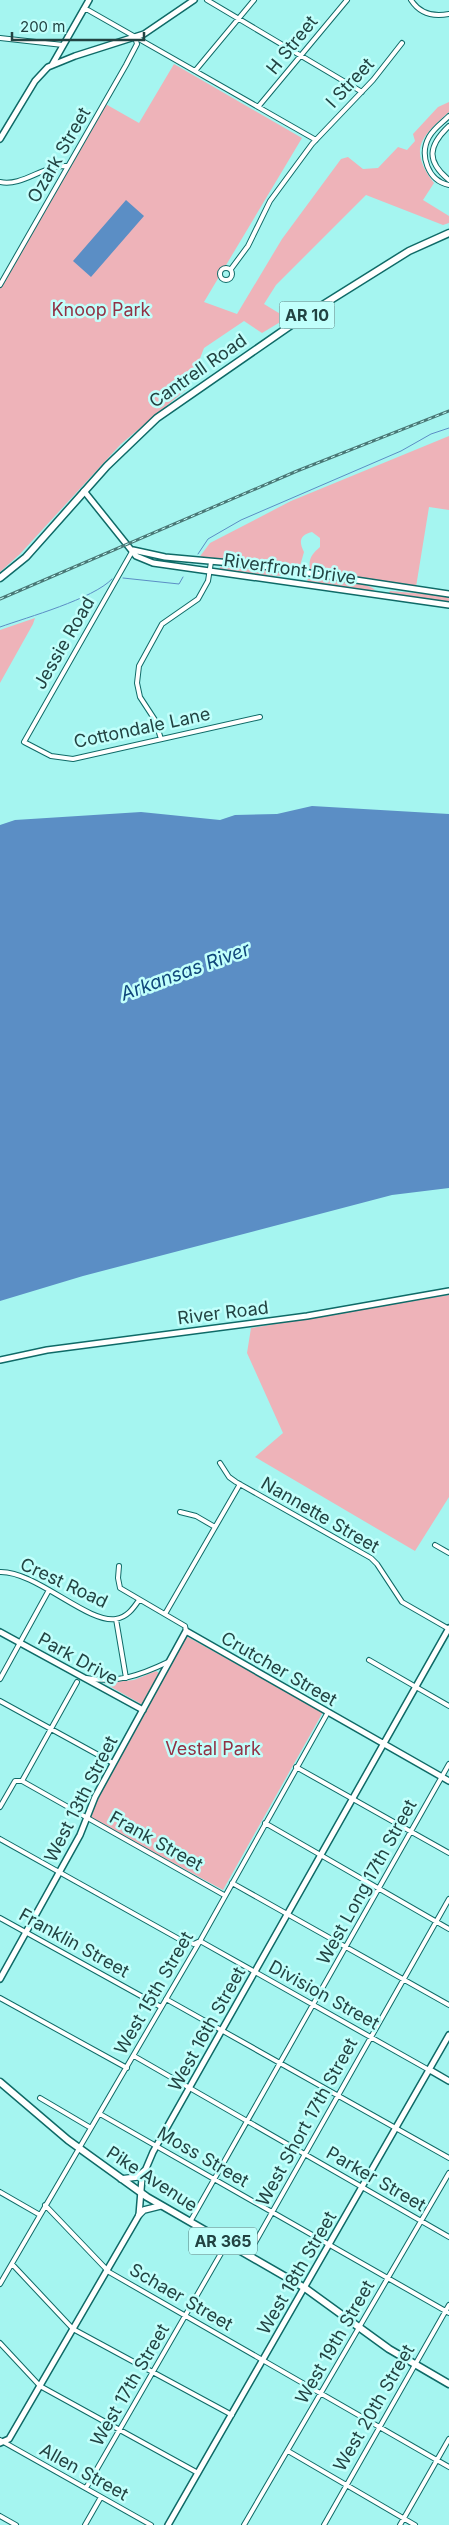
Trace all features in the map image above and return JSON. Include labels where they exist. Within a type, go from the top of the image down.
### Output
[{"type":"main road","name":"Cantrell Road","points":[[0,578],[26,557],[139,433],[178,402],[298,321],[404,255],[449,233]]},
{"type":"main road","name":"Pike Avenue","points":[[0,2082],[78,2148],[160,2206],[306,2288],[360,2329],[415,2365],[449,2384]]},
{"type":"main road","points":[[121,2179],[137,2177],[144,2171]]},
{"type":"main road","points":[[139,2215],[144,2210],[160,2206]]},
{"type":"street","points":[[0,139],[35,81],[52,65],[89,0]]},
{"type":"street","points":[[52,65],[136,37],[156,27],[194,0]]},
{"type":"street","points":[[206,0],[362,92]]},
{"type":"street","points":[[195,71],[254,0]]},
{"type":"street","name":"H Street","points":[[258,107],[347,0]]},
{"type":"street","points":[[411,0],[416,7],[426,14],[435,16],[449,14]]},
{"type":"street","points":[[83,10],[88,10],[316,140]]},
{"type":"street","name":"Ozark Street","points":[[0,285],[136,46],[136,37]]},
{"type":"street","points":[[0,38],[63,45]]},
{"type":"street","name":"I Street","points":[[231,269],[248,246],[270,201],[316,140],[362,92],[402,43]]},
{"type":"street","points":[[449,116],[432,132],[426,143],[425,154],[432,174],[439,182],[449,185]]},
{"type":"street","points":[[449,126],[436,140],[432,154],[437,169],[449,180]]},
{"type":"street","points":[[0,182],[12,182],[54,166],[68,166]]},
{"type":"street","points":[[0,273],[5,276]]},
{"type":"street","name":"Riverfront Drive","points":[[84,492],[136,556],[153,563],[449,605]]},
{"type":"street","name":"Riverfront Drive","points":[[133,550],[165,557],[269,567],[449,594]]},
{"type":"street","name":"Jessie Road","points":[[32,746],[24,742],[133,550]]},
{"type":"street","points":[[161,739],[155,720],[140,697],[137,683],[139,666],[162,624],[198,599],[208,581],[210,562]]},
{"type":"street","name":"Cottondale Lane","points":[[32,746],[51,756],[73,759],[260,717]]},
{"type":"street","name":"River Road","points":[[0,1360],[47,1350],[298,1317],[449,1291]]},
{"type":"street","name":"Nannette Street","points":[[220,1463],[229,1476],[240,1484],[371,1558],[378,1564],[402,1602],[449,1629]]},
{"type":"street","points":[[165,1614],[240,1484]]},
{"type":"street","points":[[180,1512],[196,1516],[215,1527]]},
{"type":"street","points":[[434,1545],[449,1553]]},
{"type":"street","name":"Crutcher Street","points":[[119,1566],[118,1578],[120,1588],[185,1626],[186,1631],[449,1781]]},
{"type":"street","name":"Crest Road","points":[[0,1572],[20,1575],[94,1614],[116,1619],[131,1611],[139,1600]]},
{"type":"street","points":[[0,1679],[49,1590]]},
{"type":"street","name":"Crest Road","points":[[116,1619],[126,1678]]},
{"type":"street","name":"West 16th Street","points":[[1,2441],[9,2439],[139,2215],[144,2171],[157,2146],[449,1629]]},
{"type":"street","name":"West 13th Street","points":[[0,1978],[60,1872],[113,1763],[186,1631]]},
{"type":"street","name":"Park Drive","points":[[0,1632],[143,1710]]},
{"type":"street","points":[[369,1660],[449,1706]]},
{"type":"street","points":[[81,1676],[97,1679],[126,1678],[143,1674],[168,1662]]},
{"type":"street","points":[[0,1807],[15,1781],[22,1780],[77,1682]]},
{"type":"street","points":[[0,1701],[113,1763]]},
{"type":"street","name":"West 15th Street","points":[[0,2284],[200,1941],[328,1712]]},
{"type":"street","name":"West Long 17th Street","points":[[190,2222],[449,1764]]},
{"type":"street","points":[[296,1767],[449,1853]]},
{"type":"street","name":"Frank Street","points":[[22,1780],[224,1895]]},
{"type":"street","points":[[265,1823],[449,1929]]},
{"type":"street","name":"Division Street","points":[[0,1839],[179,1939],[194,1944],[200,1941],[449,2081]]},
{"type":"street","points":[[232,1883],[449,2005]]},
{"type":"street","name":"West Short 17th Street","points":[[248,2255],[449,1899]]},
{"type":"street","name":"Franklin Street","points":[[0,1918],[162,2007]]},
{"type":"street","points":[[0,1998],[127,2068]]},
{"type":"street","points":[[166,1999],[449,2158]]},
{"type":"street","name":"West 18th Street","points":[[168,2525],[306,2288],[449,2035]]},
{"type":"street","name":"Parker Street","points":[[134,2056],[449,2237]]},
{"type":"street","points":[[40,2098],[91,2128]]},
{"type":"street","name":"Moss Street","points":[[100,2114],[447,2312]]},
{"type":"street","name":"West 19th Street","points":[[244,2525],[360,2329],[449,2173]]},
{"type":"street","points":[[0,2192],[40,2215]]},
{"type":"street","name":"Schaer Street","points":[[45,2205],[107,2270],[449,2467]]},
{"type":"street","name":"West 17th Street","points":[[86,2488],[228,2243]]},
{"type":"street","points":[[12,2264],[73,2329],[232,2415]]},
{"type":"street","name":"West 20th Street","points":[[324,2525],[447,2312],[449,2305]]},
{"type":"street","points":[[0,2343],[40,2386],[198,2472]]},
{"type":"street","points":[[400,2525],[449,2439]]},
{"type":"street","name":"Allen Street","points":[[1,2441],[151,2525]]},
{"type":"street","points":[[288,2451],[414,2525]]},
{"type":"street","points":[[85,2525],[101,2497]]},
{"type":"street","points":[[0,2516],[16,2525]]},
{"type":"green space","name":"Knoop Park","points":[[174,64],[302,138],[204,302],[237,314],[282,239],[341,159],[348,157],[363,169],[378,168],[398,147],[407,150],[415,141],[413,134],[438,107],[449,102],[449,112],[425,136],[420,152],[421,161],[434,183],[423,200],[449,216],[449,223],[443,225],[366,195],[276,285],[264,304],[287,318],[262,333],[244,321],[204,348],[189,387],[121,444],[20,554],[0,572],[0,284],[102,102],[139,123]]},
{"type":"green space","points":[[449,436],[449,510],[429,507],[416,587],[310,569],[312,556],[320,547],[320,538],[312,532],[302,537],[301,545],[304,552],[300,566],[292,569],[198,559],[210,543],[291,501]]},
{"type":"green space","points":[[220,567],[279,571],[293,576],[248,575],[219,571]]},
{"type":"green space","points":[[308,579],[363,584],[375,590],[368,592],[312,583],[307,581]]},
{"type":"green space","points":[[390,591],[449,596],[449,602],[395,595],[389,593]]},
{"type":"green space","points":[[35,618],[33,624],[0,683],[0,630]]},
{"type":"green space","points":[[449,1295],[449,1497],[415,1551],[255,1457],[283,1433],[247,1353],[251,1328]]},
{"type":"green space","name":"Vestal Park","points":[[186,1636],[323,1712],[223,1890],[90,1818],[98,1796]]},
{"type":"green space","points":[[156,1671],[159,1673],[141,1704],[104,1683],[134,1680]]},
{"type":"water","points":[[126,200],[144,216],[91,277],[73,261]]},
{"type":"water","name":"Arkansas River","points":[[312,806],[449,814],[449,1188],[392,1195],[83,1276],[0,1301],[0,825],[15,820],[141,812],[220,820],[235,815],[277,814]]},
{"type":"waterway","points":[[198,554],[208,539],[241,520],[401,451],[431,434],[449,428]]},
{"type":"waterway","points":[[123,578],[179,584],[183,577]]},
{"type":"waterway","points":[[0,627],[76,600],[90,594],[112,579]]},
{"type":"railway","points":[[0,599],[297,471],[449,411]]}]
